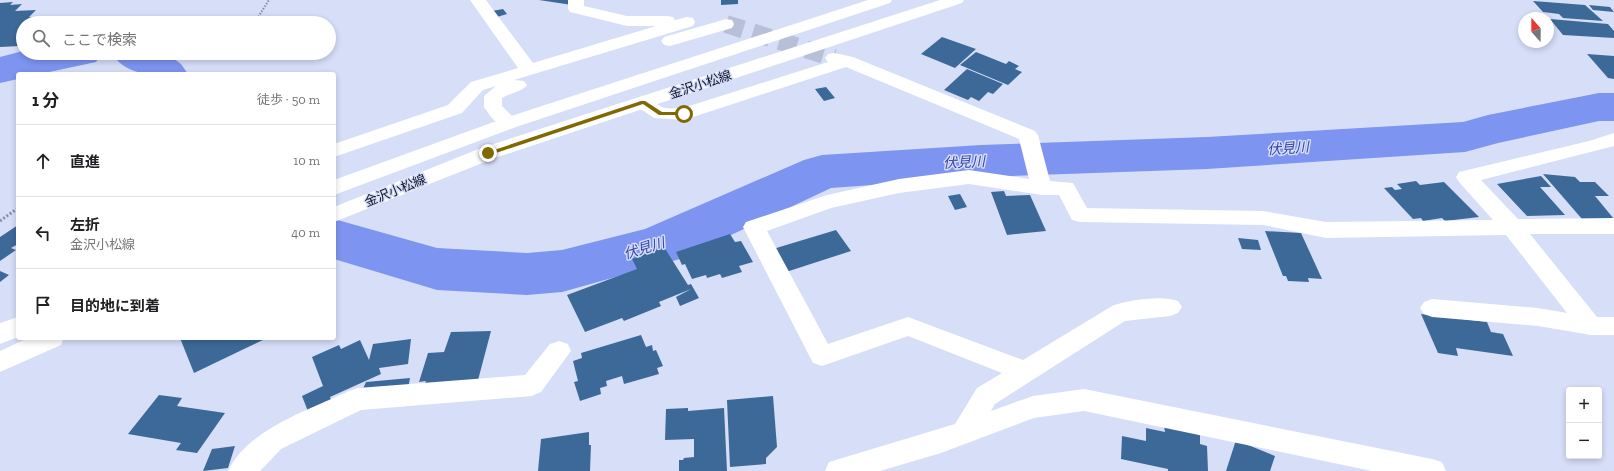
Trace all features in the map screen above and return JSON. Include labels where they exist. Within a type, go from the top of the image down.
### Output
[{"type":"street","points":[[478,0],[529,70]]},
{"type":"street","points":[[509,122],[493,107],[492,96],[504,89],[726,24],[627,21],[576,10],[576,0]]},
{"type":"street","name":"金沢小松線","points":[[336,187],[509,122],[884,0]]},
{"type":"street","name":"金沢小松線","points":[[339,212],[488,153],[956,0]]},
{"type":"street","points":[[336,150],[455,109],[477,86],[687,22]]},
{"type":"street","points":[[643,102],[661,114],[684,114],[743,96],[840,60],[1028,135],[1042,188]]},
{"type":"street","points":[[1603,326],[1466,177],[1594,146],[1614,139]]},
{"type":"street","points":[[1025,371],[908,326],[822,356],[754,227],[827,202],[899,186],[969,177],[1042,188],[1066,188],[1080,215],[1263,218],[1326,230],[1614,226]]},
{"type":"street","points":[[965,432],[986,396],[1120,312],[1170,308]]},
{"type":"street","points":[[1432,308],[1538,317],[1603,326]]},
{"type":"street","points":[[0,334],[16,327]]},
{"type":"street","points":[[0,362],[48,340]]},
{"type":"street","points":[[242,471],[271,441],[358,399],[532,385],[559,351]]},
{"type":"street","points":[[839,471],[941,441],[1033,407],[1084,400],[1372,465],[1432,471]]},
{"type":"path","points":[[259,16],[269,0]]},
{"type":"path","points":[[0,221],[16,209]]},
{"type":"building","points":[[539,0],[576,0],[572,5]]},
{"type":"building","points":[[721,0],[738,0],[738,4],[721,5]]},
{"type":"building","points":[[1533,1],[1585,5],[1603,21],[1563,18],[1554,12],[1543,12]]},
{"type":"building","points":[[13,2],[10,5],[22,4],[15,11],[36,10],[30,16],[16,16],[16,46],[0,47],[0,3]]},
{"type":"building","points":[[1589,5],[1610,7],[1614,12],[1593,10]]},
{"type":"building","points":[[503,9],[507,14],[497,17],[492,11]]},
{"type":"building","points":[[1554,19],[1608,24],[1614,31],[1614,38],[1563,35],[1554,24]]},
{"type":"building","points":[[942,37],[976,49],[955,68],[921,54]]},
{"type":"building","points":[[976,52],[1006,64],[1009,61],[1019,66],[1015,69],[1022,72],[1008,85],[960,65]]},
{"type":"building","points":[[1587,54],[1614,56],[1614,79],[1608,78]]},
{"type":"building","points":[[967,69],[1003,84],[993,94],[988,92],[979,101],[971,97],[968,100],[944,90]]},
{"type":"building","points":[[826,87],[835,98],[824,101],[815,89]]},
{"type":"building","points":[[1543,174],[1575,177],[1580,182],[1595,182],[1609,196],[1595,196],[1614,219],[1582,219]]},
{"type":"building","points":[[1541,176],[1551,187],[1540,187],[1565,215],[1527,216],[1497,184]]},
{"type":"building","points":[[1416,181],[1420,185],[1444,182],[1479,217],[1445,221],[1442,218],[1423,221],[1421,218],[1413,219],[1384,188],[1392,187],[1395,190],[1402,189],[1397,184]]},
{"type":"building","points":[[1004,191],[1006,196],[1030,195],[1046,231],[1007,235],[991,192]]},
{"type":"building","points":[[960,194],[967,207],[955,210],[948,196]]},
{"type":"building","points":[[16,226],[16,245],[11,248],[16,250],[0,261],[0,237]]},
{"type":"building","points":[[836,230],[851,251],[786,272],[773,249]]},
{"type":"building","points":[[1265,231],[1301,233],[1322,279],[1308,278],[1309,282],[1288,281],[1286,276],[1283,276]]},
{"type":"building","points":[[730,234],[735,242],[741,241],[753,262],[739,266],[742,272],[722,278],[720,274],[707,278],[706,275],[692,279],[685,264],[682,265],[676,252]]},
{"type":"building","points":[[1238,238],[1258,240],[1261,250],[1242,249]]},
{"type":"building","points":[[664,247],[688,285],[691,284],[699,298],[680,306],[676,297],[691,289],[659,302],[661,306],[624,321],[622,318],[585,332],[567,295],[637,269],[632,259]]},
{"type":"building","points":[[0,271],[9,275],[0,282]]},
{"type":"building","points":[[1421,314],[1487,322],[1491,332],[1503,334],[1513,356],[1456,348],[1458,356],[1438,353]]},
{"type":"building","points":[[491,331],[477,384],[424,386],[426,381],[419,382],[428,353],[444,352],[451,332]]},
{"type":"building","points":[[641,335],[646,347],[652,345],[653,351],[656,350],[663,366],[657,368],[659,374],[624,384],[622,376],[606,381],[607,386],[600,388],[601,394],[580,401],[574,382],[578,381],[573,361],[582,358],[581,353]]},
{"type":"building","points":[[411,339],[408,364],[379,368],[381,374],[330,397],[332,403],[309,414],[302,396],[323,386],[312,357],[339,345],[341,349],[360,340],[369,360],[373,344]]},
{"type":"building","points":[[181,340],[263,340],[194,373]]},
{"type":"building","points":[[410,378],[408,389],[362,391],[366,382]]},
{"type":"building","points":[[159,395],[182,398],[177,406],[225,413],[197,453],[176,450],[181,443],[128,434]]},
{"type":"building","points":[[773,396],[777,447],[766,458],[766,464],[730,467],[727,400]]},
{"type":"building","points":[[688,408],[688,411],[724,408],[727,471],[679,471],[679,460],[694,457],[694,439],[665,440],[666,409]]},
{"type":"building","points":[[1164,426],[1200,434],[1200,444],[1207,446],[1208,471],[1168,471],[1168,469],[1121,459],[1122,436],[1146,441],[1146,428],[1165,432]]},
{"type":"building","points":[[589,432],[589,445],[591,445],[590,471],[538,471],[541,439]]},
{"type":"building","points":[[1236,440],[1275,456],[1270,471],[1226,471]]},
{"type":"building","points":[[235,446],[228,468],[203,471],[212,449]]},
{"type":"waterway","name":"伏見川","points":[[0,70],[44,60]]},
{"type":"waterway","name":"伏見川","points":[[146,60],[155,65],[163,72]]},
{"type":"waterway","name":"伏見川","points":[[336,240],[437,269],[527,274],[562,271],[660,245],[822,172],[981,161],[1207,153],[1465,137],[1488,130],[1599,107],[1614,107]]},
{"type":"tunnel","points":[[726,24],[834,58]]},
{"type":"route","points":[[488,153],[643,102],[661,114],[684,114]]}]
